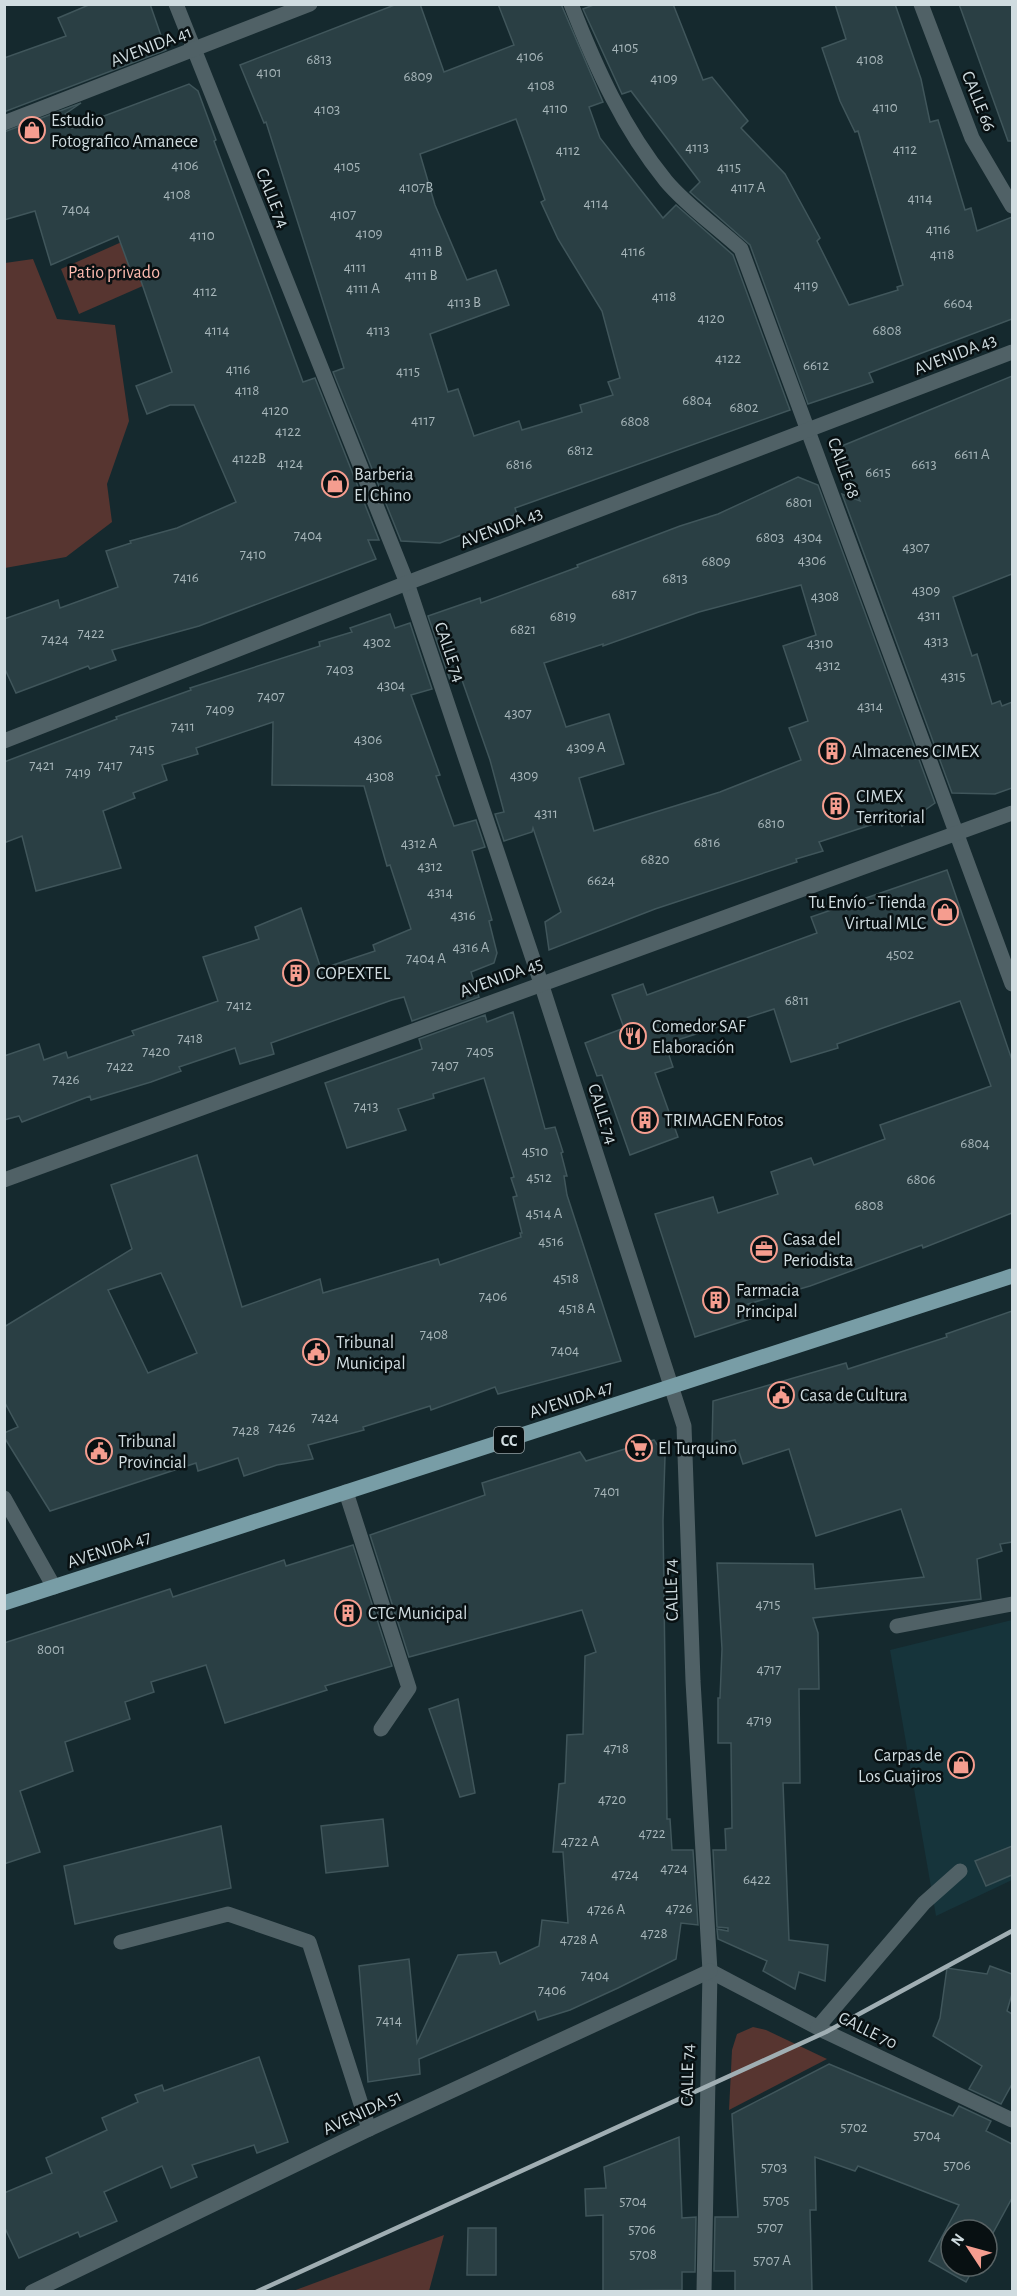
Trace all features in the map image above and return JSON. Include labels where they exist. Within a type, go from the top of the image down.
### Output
[{"type":"main road","name":"AVENIDA 47","points":[[4,1603],[1012,1276]]},
{"type":"street","name":"CALLE 74","points":[[176,4],[407,583],[541,983],[684,1426],[693,1681],[710,1971],[704,2292]]},
{"type":"street","name":"AVENIDA 41","points":[[4,123],[310,4]]},
{"type":"street","name":"CALLE 68","points":[[571,4],[599,74],[620,115],[667,182],[741,249],[1012,984]]},
{"type":"street","name":"CALLE 66","points":[[921,4],[972,138],[1012,206]]},
{"type":"street","name":"AVENIDA 43","points":[[4,741],[407,583],[1012,352]]},
{"type":"street","name":"AVENIDA 45","points":[[4,1180],[1012,813]]},
{"type":"street","points":[[346,1492],[409,1688],[381,1729]]},
{"type":"street","points":[[4,1498],[54,1587]]},
{"type":"street","points":[[897,1626],[1012,1604]]},
{"type":"street","points":[[818,2027],[924,1903],[960,1871]]},
{"type":"street","points":[[121,1942],[228,1914],[309,1942],[369,2129]]},
{"type":"street","name":"CALLE 70","points":[[710,1971],[818,2027],[1012,2120]]},
{"type":"street","name":"AVENIDA 51","points":[[32,2292],[369,2129],[710,1971]]},
{"type":"shaded area","name":"Carpas de Los Guajiros","points":[[1012,1620],[1012,1880],[936,1916],[890,1650]]},
{"type":"green space","name":"Patio privado","points":[[153,228],[170,274],[79,314],[61,269]]},
{"type":"green space","points":[[33,259],[57,319],[115,325],[129,421],[107,484],[112,522],[66,557],[5,568],[5,263]]},
{"type":"green space","points":[[753,2027],[766,2030],[827,2059],[729,2110],[732,2050],[737,2034]]},
{"type":"green space","points":[[444,2235],[429,2291],[293,2291]]},
{"type":"building","points":[[91,4],[150,4],[166,50],[4,112],[4,58],[66,36],[58,18]]},
{"type":"building","points":[[397,4],[420,4],[444,72],[514,45],[498,4],[561,4],[603,102],[589,107],[600,138],[663,218],[676,205],[733,255],[790,410],[515,508],[517,514],[440,543],[401,541],[333,372],[344,368],[266,122],[264,123],[240,65]],"holes":[[[516,119],[545,200],[541,202],[558,239],[602,311],[620,378],[608,382],[613,395],[580,405],[582,412],[522,430],[519,421],[474,436],[458,389],[448,392],[430,334],[509,305],[496,270],[467,280],[435,205],[420,154]]]},
{"type":"building","points":[[596,4],[673,4],[703,80],[712,77],[748,121],[741,128],[785,174],[820,238],[817,241],[849,305],[898,290],[897,287],[903,285],[858,131],[855,132],[840,101],[822,48],[846,39],[835,4],[895,4],[921,79],[930,122],[938,120],[965,210],[971,208],[977,231],[1012,217],[1012,319],[869,373],[873,382],[808,404],[750,245],[690,192],[700,182],[631,91],[622,94],[583,9]]},
{"type":"building","points":[[959,4],[1012,4],[1012,141],[1008,141]]},
{"type":"building","points":[[189,84],[198,91],[216,140],[214,141],[303,382],[315,378],[379,540],[368,540],[376,559],[199,626],[112,650],[116,660],[90,669],[88,666],[16,693],[4,667],[4,619],[58,600],[60,608],[118,587],[106,551],[131,543],[130,541],[177,528],[236,502],[194,405],[170,405],[147,414],[136,386],[172,372],[139,275],[133,277],[118,236],[51,265],[35,211],[4,220],[4,132],[81,103],[65,114],[72,128]]},
{"type":"building","points":[[1012,376],[1012,574],[953,597],[972,656],[977,654],[992,704],[1000,701],[1002,706],[1012,702],[1012,788],[995,794],[952,793],[842,494],[860,501],[837,448]]},
{"type":"building","points":[[798,477],[818,485],[935,803],[902,826],[898,816],[819,842],[823,851],[796,859],[797,862],[655,909],[549,950],[545,922],[561,912],[533,828],[532,832],[504,841],[495,814],[504,812],[490,760],[462,680],[451,683],[428,616],[480,598],[481,603],[680,526],[718,514]],"holes":[[[801,585],[816,635],[783,646],[808,721],[789,728],[801,760],[720,792],[594,831],[579,778],[624,764],[609,714],[566,727],[544,663],[603,644],[603,646],[699,612]]]},
{"type":"building","points":[[390,614],[395,628],[410,623],[432,689],[411,695],[440,775],[436,776],[454,826],[476,820],[485,847],[472,851],[492,920],[489,921],[497,953],[494,963],[471,972],[479,997],[412,1021],[404,997],[392,1000],[271,1043],[274,1054],[240,1064],[235,1048],[179,1067],[181,1071],[151,1082],[91,1100],[90,1096],[22,1122],[19,1116],[4,1120],[4,1056],[39,1044],[44,1060],[66,1052],[68,1058],[134,1035],[132,1031],[218,1001],[203,957],[259,939],[255,927],[301,908],[321,969],[375,951],[373,945],[411,929],[390,865],[387,866],[364,786],[272,785],[273,722],[196,748],[198,754],[162,765],[167,780],[133,793],[135,798],[103,811],[121,868],[36,891],[22,836],[4,843],[4,762],[191,690],[190,688],[320,646],[319,642],[352,632],[350,628]]},
{"type":"building","points":[[947,870],[1012,1060],[1012,1213],[923,1248],[922,1245],[810,1286],[748,1304],[753,1318],[695,1337],[655,1214],[713,1197],[718,1213],[778,1194],[771,1172],[811,1158],[814,1165],[885,1139],[880,1125],[991,1086],[960,1001],[837,1044],[838,1048],[791,1062],[774,1009],[665,1044],[673,1067],[655,1073],[678,1137],[630,1155],[602,1075],[597,1076],[585,1043],[624,1028],[612,995],[643,984],[647,995],[817,933],[811,917]]},
{"type":"building","points":[[513,1012],[545,1129],[555,1127],[563,1152],[561,1153],[567,1176],[564,1176],[567,1195],[621,1361],[498,1394],[495,1387],[431,1410],[430,1406],[363,1427],[364,1430],[308,1445],[313,1459],[277,1465],[244,1476],[238,1458],[198,1471],[196,1463],[50,1511],[4,1437],[4,1433],[18,1427],[4,1401],[4,1327],[132,1249],[111,1185],[197,1155],[242,1307],[320,1279],[323,1293],[438,1259],[440,1265],[521,1237],[513,1197],[517,1196],[511,1178],[514,1177],[484,1078],[433,1094],[434,1098],[398,1109],[406,1130],[347,1148],[325,1083],[422,1049],[419,1039],[485,1015],[487,1022]],"holes":[[[161,1273],[197,1353],[148,1373],[108,1290]]]},
{"type":"building","points":[[1012,1311],[1012,1542],[1000,1544],[1002,1551],[977,1559],[981,1599],[813,1618],[818,1633],[819,1689],[799,1689],[800,1783],[783,1783],[789,1940],[828,1945],[825,1981],[799,1972],[795,1989],[763,1971],[767,1961],[718,1939],[717,1929],[728,1931],[728,1928],[717,1927],[713,1850],[726,1850],[725,1829],[732,1828],[731,1743],[718,1743],[718,1698],[720,1698],[722,1649],[717,1563],[813,1564],[815,1589],[924,1577],[901,1509],[816,1536],[789,1449],[743,1464],[735,1440],[712,1445],[713,1401],[846,1363],[848,1369],[947,1337],[946,1334]]},
{"type":"building","points":[[654,1440],[665,1456],[663,1521],[667,1819],[670,1819],[672,1850],[693,1850],[698,1925],[681,1923],[676,1959],[618,1988],[570,2010],[538,2020],[535,2011],[419,2059],[420,2074],[368,2082],[359,1966],[409,1959],[417,2043],[458,1955],[496,1952],[500,1964],[539,1946],[542,1920],[568,1923],[563,1852],[553,1852],[559,1784],[565,1783],[567,1735],[583,1734],[585,1656],[596,1652],[582,1610],[409,1657],[370,1535],[485,1495],[482,1483],[580,1452],[586,1461]]},
{"type":"building","points":[[353,1545],[392,1666],[325,1686],[327,1690],[225,1723],[206,1665],[151,1682],[154,1692],[125,1702],[130,1719],[65,1742],[73,1771],[20,1791],[40,1852],[4,1864],[4,1643],[170,1589],[173,1597],[284,1560],[286,1566]]},
{"type":"building","points":[[458,1699],[475,1793],[460,1797],[429,1709]]},
{"type":"building","points":[[383,1819],[388,1866],[326,1873],[321,1826]]},
{"type":"building","points":[[221,1826],[231,1888],[75,1924],[64,1866]]},
{"type":"building","points":[[1012,1846],[1012,1875],[986,1886],[975,1861]]},
{"type":"building","points":[[990,1966],[1012,1974],[1012,1994],[1007,2011],[1012,2014],[1012,2084],[1001,2104],[969,2089],[982,2066],[933,2036],[940,2018],[947,1968],[987,1974]]},
{"type":"building","points":[[259,2057],[288,2142],[257,2153],[254,2145],[192,2165],[197,2177],[171,2188],[162,2166],[104,2192],[117,2221],[80,2237],[78,2232],[19,2258],[4,2226],[4,2193],[52,2173],[46,2158],[107,2130],[102,2118],[138,2102],[135,2095],[162,2085],[164,2091]]},
{"type":"building","points":[[829,2064],[953,2116],[959,2106],[991,2121],[986,2131],[1012,2144],[1012,2198],[999,2222],[999,2218],[952,2218],[959,2205],[858,2166],[855,2171],[815,2157],[816,2210],[810,2210],[812,2292],[735,2292],[735,2271],[714,2271],[715,2217],[738,2217],[732,2114]]},
{"type":"building","points":[[679,2137],[682,2218],[696,2217],[695,2272],[682,2272],[682,2290],[603,2291],[603,2215],[586,2216],[585,2189],[606,2188],[604,2167]]},
{"type":"building","points":[[468,2228],[496,2228],[496,2275],[467,2275]]},
{"type":"building","points":[[939,2242],[939,2267],[929,2261]]},
{"type":"railway","points":[[256,2292],[826,2032],[1012,1931]]},
{"type":"place","name":"Estudio Fotografico Amanece","points":[[32,130]]},
{"type":"place","name":"Barberia El Chino","points":[[335,484]]},
{"type":"place","name":"Almacenes CIMEX","points":[[832,751]]},
{"type":"place","name":"CIMEX Territorial","points":[[836,806]]},
{"type":"place","name":"Tu Envío - Tienda Virtual MLC","points":[[945,912]]},
{"type":"place","name":"COPEXTEL","points":[[296,973]]},
{"type":"place","name":"Comedor SAF Elaboración","points":[[633,1036]]},
{"type":"place","name":"TRIMAGEN Fotos","points":[[645,1120]]},
{"type":"place","name":"Casa del Periodista","points":[[764,1249]]},
{"type":"place","name":"Farmacia Principal","points":[[716,1300]]},
{"type":"place","name":"Tribunal Municipal","points":[[316,1352]]},
{"type":"place","name":"Casa de Cultura","points":[[781,1395]]},
{"type":"place","name":"El Turquino","points":[[639,1448]]},
{"type":"place","name":"Tribunal Provincial","points":[[99,1451]]},
{"type":"place","name":"CTC Municipal","points":[[348,1613]]},
{"type":"place","name":"Carpas de Los Guajiros","points":[[961,1765]]}]
